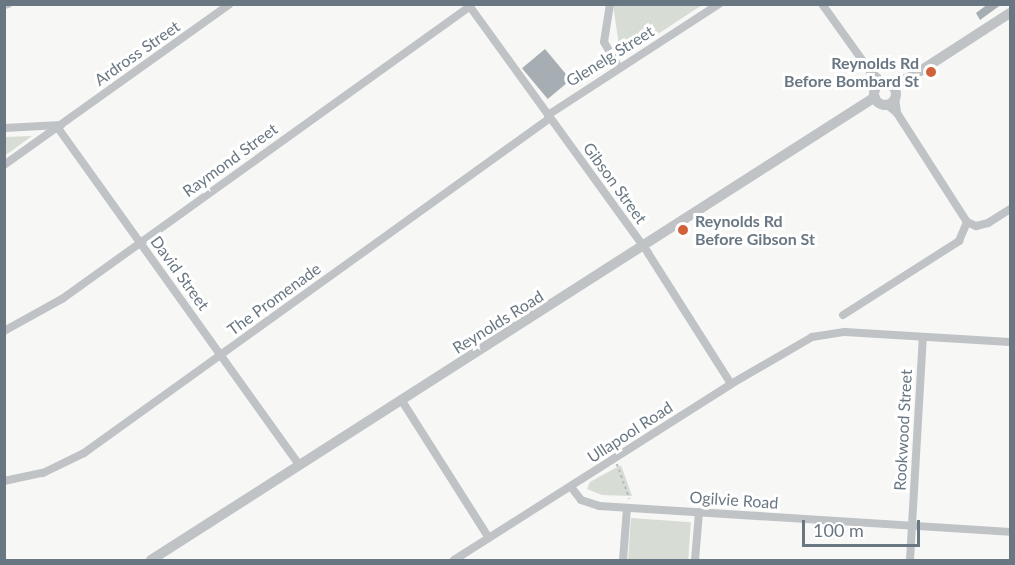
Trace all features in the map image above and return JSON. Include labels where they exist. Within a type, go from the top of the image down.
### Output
[{"type":"street","name":"Ardross Street","points":[[4,165],[230,4]]},
{"type":"street","points":[[610,4],[604,42],[619,68]]},
{"type":"street","name":"Glenelg Street","points":[[549,117],[709,7],[719,4]]},
{"type":"street","points":[[822,4],[886,94],[967,222],[976,226],[988,223],[1011,209]]},
{"type":"street","name":"Gibson Street","points":[[468,6],[644,248],[731,384]]},
{"type":"street","name":"Raymond Street","points":[[4,331],[34,318],[468,6]]},
{"type":"street","points":[[886,94],[1011,13]]},
{"type":"street","name":"Reynolds Road","points":[[151,561],[886,94]]},
{"type":"street","name":"The Promenade","points":[[4,481],[43,473],[84,453],[549,117]]},
{"type":"street","points":[[4,128],[59,127]]},
{"type":"street","name":"David Street","points":[[59,127],[139,243],[299,465]]},
{"type":"street","points":[[843,315],[959,241],[967,222]]},
{"type":"street","name":"Ullapool Road","points":[[454,561],[731,384],[825,333],[923,337]]},
{"type":"street","points":[[923,337],[1011,342]]},
{"type":"street","name":"Rookwood Street","points":[[910,561],[923,337]]},
{"type":"street","points":[[402,401],[489,538]]},
{"type":"street","name":"Ogilvie Road","points":[[571,488],[591,505],[629,504],[699,512],[1011,532]]},
{"type":"street","points":[[623,561],[629,504]]},
{"type":"street","points":[[695,561],[699,512]]},
{"type":"path","points":[[615,459],[629,504]]},
{"type":"shaded area","points":[[613,5],[702,5],[629,53],[620,52]]},
{"type":"shaded area","points":[[32,136],[10,152],[5,155],[5,137]]},
{"type":"shaded area","points":[[621,465],[632,496],[602,495],[587,489],[590,482]]},
{"type":"shaded area","points":[[631,518],[691,522],[688,560],[628,560]]},
{"type":"building","points":[[988,4],[1002,4],[980,20],[976,13]]},
{"type":"building","points":[[545,49],[571,80],[548,99],[522,68]]},
{"type":"place","name":"Reynolds Rd Before Bombard St","points":[[931,72]]},
{"type":"place","name":"Reynolds Rd Before Gibson St","points":[[683,230]]}]
